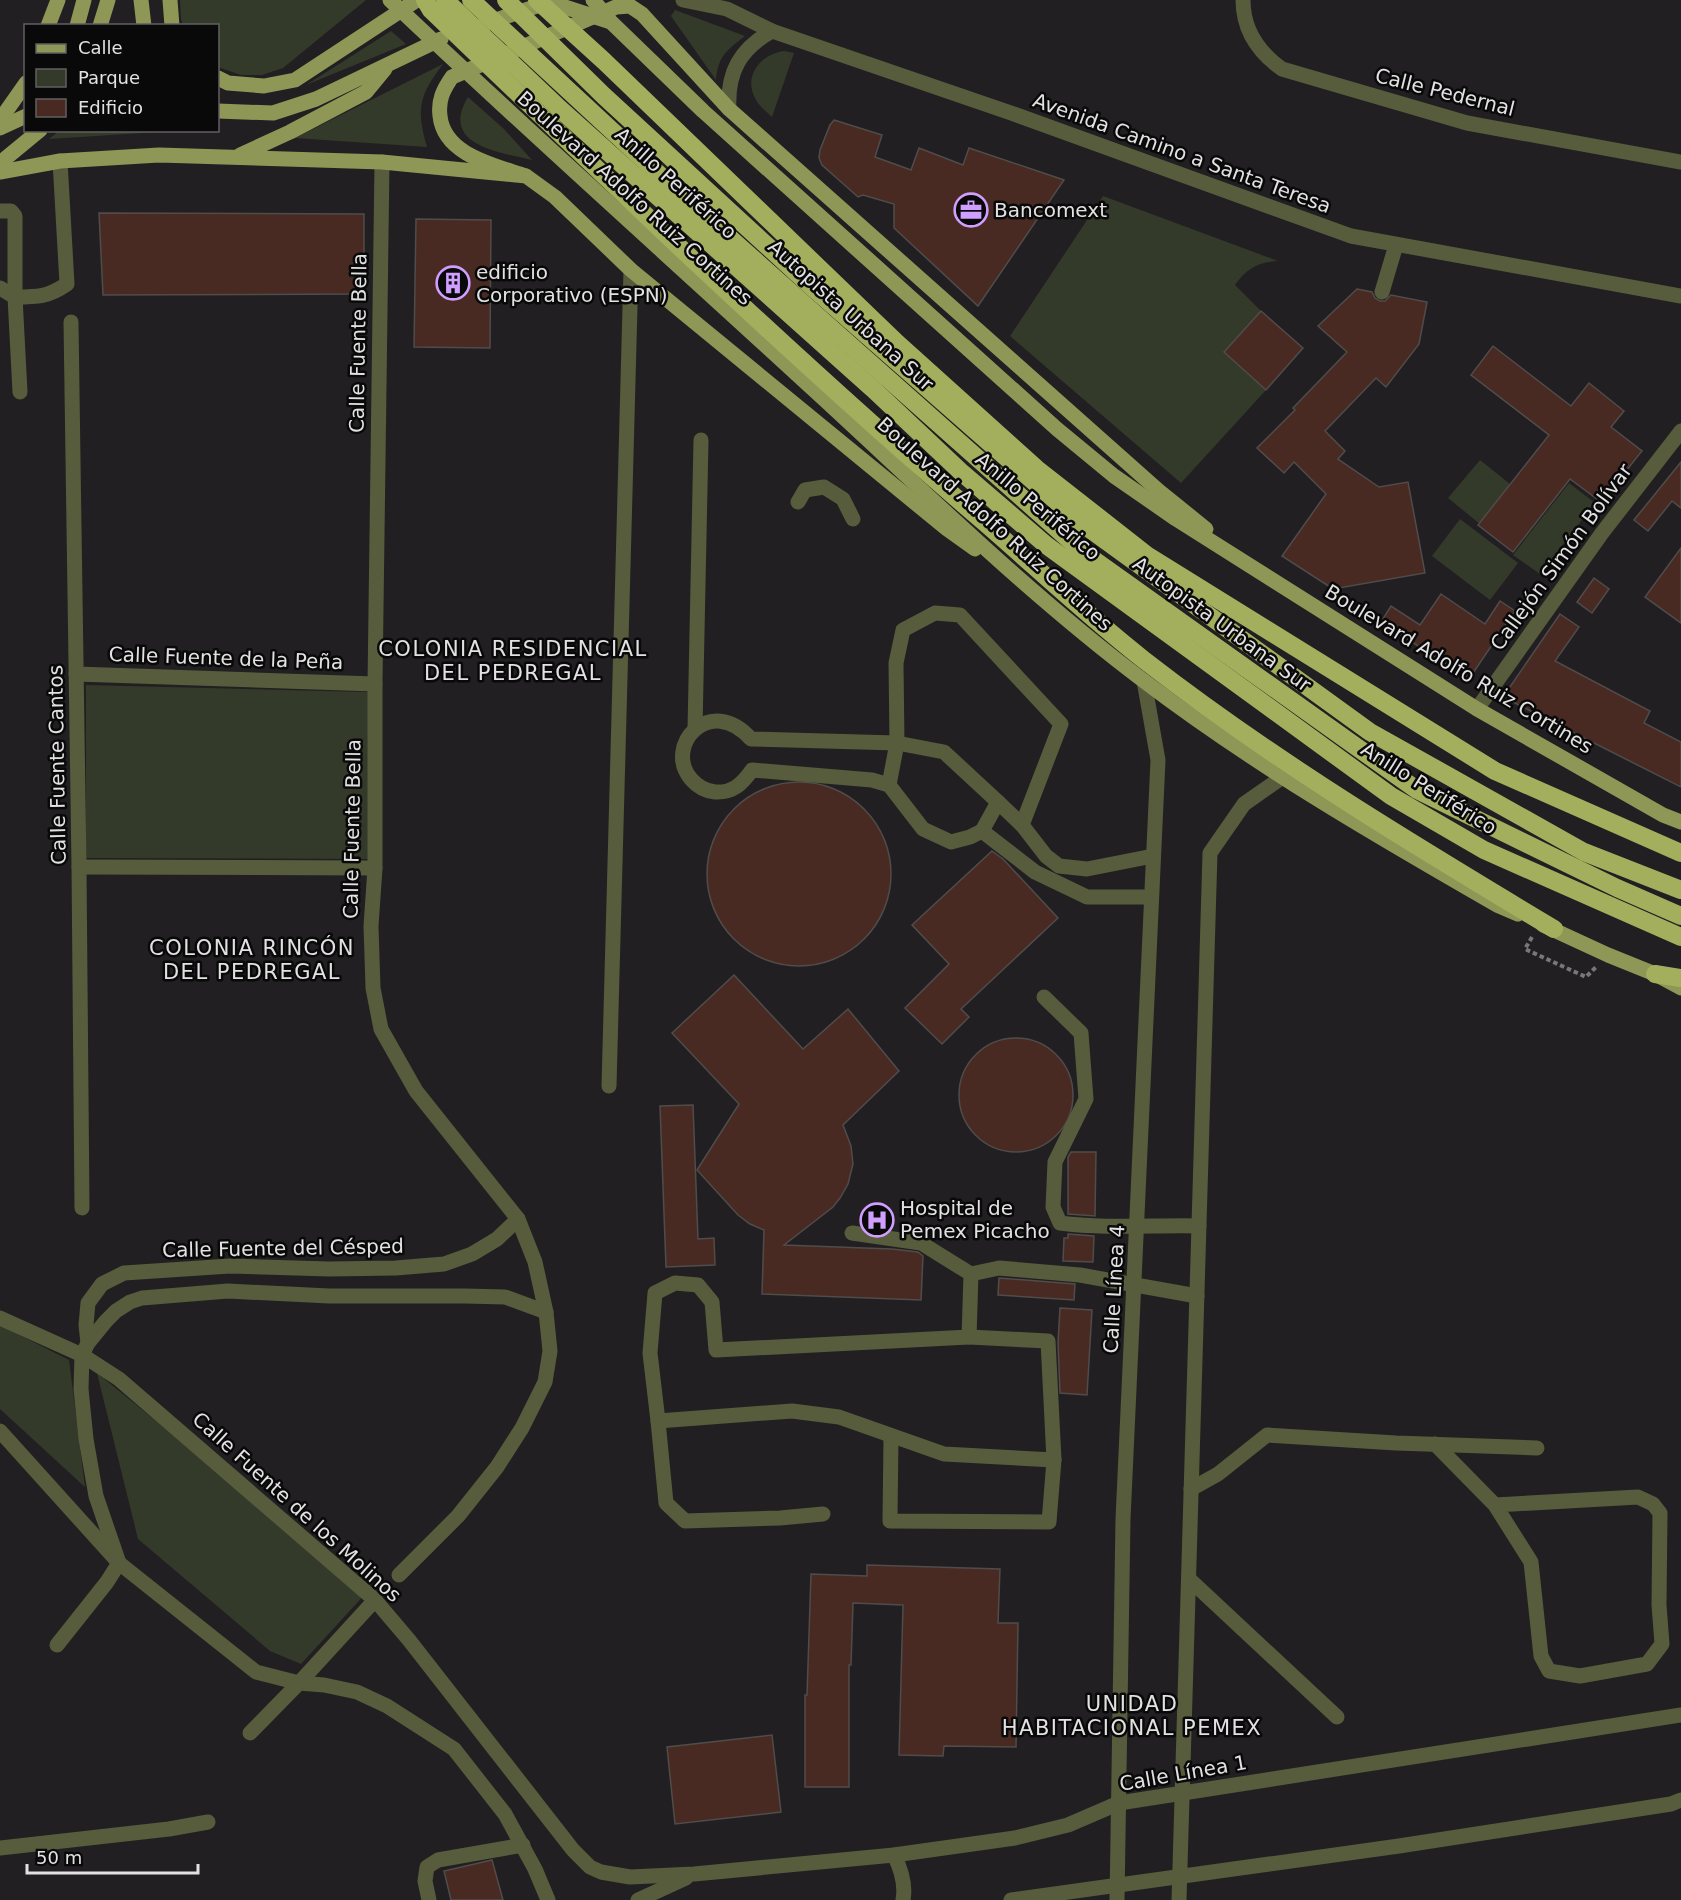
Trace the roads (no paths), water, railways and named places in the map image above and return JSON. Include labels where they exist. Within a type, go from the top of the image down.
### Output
[{"type":"highway","points":[[425,0],[431,10],[684,252],[927,473],[1143,659],[1266,749],[1407,840],[1554,929]]},
{"type":"highway","name":"Anillo Periférico","points":[[445,0],[560,109],[1046,546],[1392,796],[1484,850],[1681,937]]},
{"type":"highway","name":"Autopista Urbana Sur","points":[[471,0],[678,192],[1083,552],[1417,790],[1617,888],[1681,916]]},
{"type":"highway","name":"Autopista Urbana Sur","points":[[506,0],[604,96],[813,288],[1080,522],[1370,732],[1584,852],[1681,890]]},
{"type":"highway","name":"Anillo Periférico","points":[[537,0],[604,60],[897,343],[1037,469],[1148,556],[1495,771],[1681,853]]},
{"type":"highway","points":[[1655,974],[1681,978]]},
{"type":"main road","points":[[49,24],[58,0]]},
{"type":"main road","points":[[78,24],[84,0]]},
{"type":"main road","points":[[101,24],[108,0]]},
{"type":"main road","points":[[141,0],[144,24]]},
{"type":"main road","points":[[170,0],[172,24]]},
{"type":"main road","name":"Boulevard Adolfo Ruiz Cortines","points":[[390,0],[514,118],[1038,596],[1144,681],[1281,778],[1497,905],[1655,974],[1681,988]]},
{"type":"main road","points":[[219,78],[228,83],[264,86],[295,80],[417,0]]},
{"type":"main road","points":[[219,111],[273,113],[316,99],[444,38],[532,6],[557,0]]},
{"type":"main road","name":"Boulevard Adolfo Ruiz Cortines","points":[[557,0],[566,7],[611,22],[703,111],[1057,429],[1114,476],[1176,519],[1477,709],[1663,815],[1681,822]]},
{"type":"main road","points":[[593,0],[611,22]]},
{"type":"main road","points":[[1038,596],[947,529],[631,270],[555,197],[526,176],[479,160],[454,145],[441,128],[439,107],[443,90],[452,77],[616,7],[630,6],[642,14],[729,109],[1159,491],[1258,570]]},
{"type":"main road","points":[[237,156],[290,132],[366,92],[389,64]]},
{"type":"main road","points":[[0,120],[24,86]]},
{"type":"main road","points":[[0,128],[24,117]]},
{"type":"main road","points":[[0,163],[38,132]]},
{"type":"main road","points":[[0,172],[60,161],[159,155],[382,162],[526,176]]},
{"type":"street","name":"Avenida Camino a Santa Teresa","points":[[683,0],[727,9],[772,31],[1011,113],[1351,236],[1681,296]]},
{"type":"street","name":"Calle Pedernal","points":[[1243,0],[1246,24],[1252,39],[1270,61],[1282,69],[1467,123],[1681,162]]},
{"type":"street","points":[[729,109],[730,82],[740,58],[749,47],[772,31]]},
{"type":"street","points":[[0,288],[15,297],[43,297],[67,284],[60,161]]},
{"type":"street","name":"Calle Fuente Bella","points":[[382,162],[375,684],[375,868],[371,926],[373,988],[381,1029],[416,1091],[518,1219],[535,1262],[546,1312],[550,1351],[545,1382],[522,1428],[497,1467],[458,1516],[399,1575]]},
{"type":"street","points":[[0,211],[11,211],[15,216],[15,297],[20,392]]},
{"type":"street","points":[[1382,292],[1396,245]]},
{"type":"street","points":[[609,1086],[631,270]]},
{"type":"street","name":"Calle Fuente Cantos","points":[[71,322],[82,1208]]},
{"type":"street","name":"Callejón Simón Bolívar","points":[[1477,709],[1602,533],[1681,431]]},
{"type":"street","points":[[695,729],[700,440]]},
{"type":"street","points":[[798,502],[804,490],[824,487],[843,498],[853,519]]},
{"type":"street","points":[[889,785],[897,743],[896,663],[903,630],[935,612],[960,615],[1061,724],[1022,825]]},
{"type":"street","name":"Calle Fuente de la Peña","points":[[76,674],[375,684]]},
{"type":"street","name":"Calle Línea 4","points":[[1117,1893],[1123,1520],[1158,760],[1144,681]]},
{"type":"street","points":[[998,802],[982,831],[951,842],[923,829],[889,785],[872,780],[752,770],[743,783],[728,791],[712,792],[697,786],[687,774],[682,758],[685,742],[695,729],[709,721],[725,720],[740,726],[751,739],[897,743],[944,752],[998,802],[1022,825],[1046,856],[1059,866],[1087,869],[1153,856]]},
{"type":"street","points":[[1179,1900],[1210,853],[1244,804],[1281,778]]},
{"type":"street","points":[[982,831],[1035,872],[1087,897],[1151,897]]},
{"type":"street","points":[[1035,872],[1046,856]]},
{"type":"street","points":[[79,867],[375,868]]},
{"type":"street","points":[[1044,998],[1081,1033],[1086,1099],[1055,1162],[1053,1208],[1060,1223],[1093,1228],[1138,1225],[1199,1226]]},
{"type":"street","name":"Calle Fuente del Césped","points":[[85,1349],[88,1304],[102,1284],[124,1273],[230,1266],[329,1269],[396,1268],[444,1264],[472,1254],[497,1239],[518,1219]]},
{"type":"street","points":[[852,1233],[921,1242],[971,1274],[999,1268],[1080,1275],[1197,1296]]},
{"type":"street","points":[[329,1269],[329,1296]]},
{"type":"street","points":[[969,1337],[971,1274]]},
{"type":"street","points":[[823,1514],[780,1518],[685,1521],[666,1503],[650,1353],[656,1293],[675,1283],[698,1285],[712,1302],[716,1350],[969,1337],[1048,1341],[1054,1460],[1049,1522],[890,1521],[891,1436]]},
{"type":"street","points":[[119,1563],[96,1496],[81,1389],[85,1349],[116,1311],[141,1298],[228,1292],[329,1296],[505,1298],[546,1312]]},
{"type":"street","name":"Calle Fuente de los Molinos","points":[[0,1318],[85,1349],[375,1600],[409,1640],[573,1850],[590,1867],[601,1872],[630,1877],[694,1874]]},
{"type":"street","points":[[658,1421],[792,1410],[839,1417],[944,1454],[1054,1460]]},
{"type":"street","points":[[0,1431],[119,1563],[256,1672],[299,1683],[324,1685],[357,1692],[387,1706],[454,1749],[505,1814],[536,1869],[548,1900]]},
{"type":"street","points":[[1191,1489],[1218,1474],[1267,1435],[1538,1448]]},
{"type":"street","points":[[1435,1444],[1495,1505],[1531,1562],[1541,1656],[1549,1671],[1580,1676],[1647,1664],[1662,1644],[1659,1605],[1660,1513],[1653,1504],[1638,1497],[1495,1505]]},
{"type":"street","points":[[57,1645],[107,1582],[119,1563]]},
{"type":"street","points":[[1189,1579],[1336,1717]]},
{"type":"street","points":[[250,1733],[375,1600]]},
{"type":"street","name":"Calle Línea 1","points":[[694,1874],[894,1855],[1015,1838],[1068,1825],[1119,1803],[1681,1715]]},
{"type":"street","points":[[1011,1900],[1117,1893],[1180,1877],[1399,1846],[1671,1804],[1681,1800]]},
{"type":"street","points":[[0,1848],[169,1829],[208,1822]]},
{"type":"street","points":[[429,1900],[425,1881],[427,1867],[438,1860],[522,1845]]},
{"type":"street","points":[[894,1855],[904,1882],[903,1900]]},
{"type":"street","points":[[638,1900],[694,1874]]},
{"type":"place","name":"Bancomext","points":[[971,210]]},
{"type":"place","name":"edificio Corporativo (ESPN)","points":[[453,283]]},
{"type":"place","name":"Hospital de Pemex Picacho","points":[[877,1220]]},
{"type":"district","name":"COLONIA RESIDENCIAL DEL PEDREGAL","points":[[513,661]]},
{"type":"district","name":"COLONIA RINCÓN DEL PEDREGAL","points":[[252,960]]},
{"type":"district","name":"UNIDAD HABITACIONAL PEMEX","points":[[1132,1716]]}]
